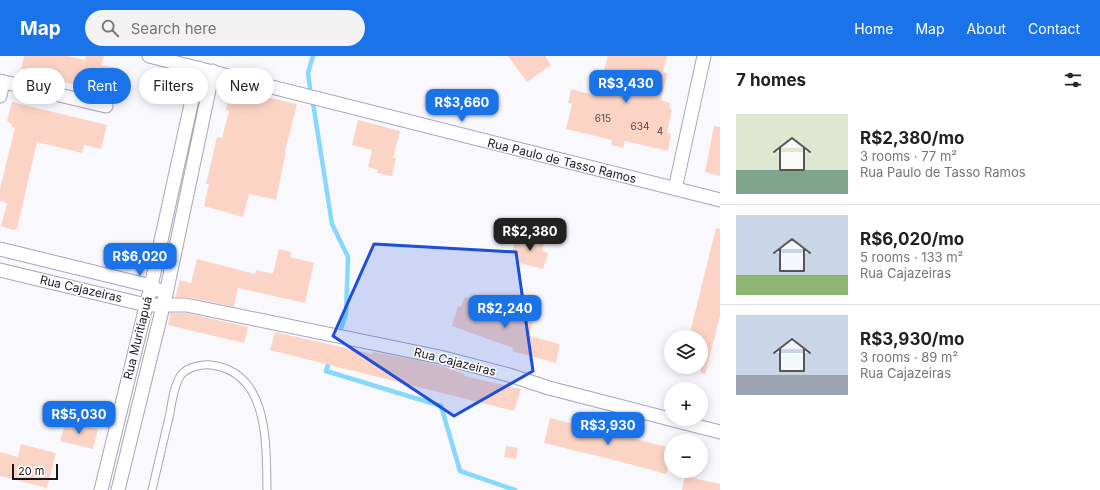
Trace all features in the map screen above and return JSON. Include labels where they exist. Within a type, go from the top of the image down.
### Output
[{"type":"street","name":"Rua Paulo de Tasso Ramos","points":[[149,56],[199,68]]},
{"type":"street","points":[[675,189],[704,56]]},
{"type":"street","name":"Rua Paulo de Tasso Ramos","points":[[208,70],[720,200]]},
{"type":"street","name":"Rua Muritiapuá","points":[[118,490],[165,300],[213,71]]},
{"type":"street","points":[[0,96],[2,81],[106,106]]},
{"type":"street","name":"Rua Muritiapuá","points":[[100,490],[151,286],[191,104]]},
{"type":"street","name":"Rua Cajazeiras","points":[[0,249],[151,286],[165,300]]},
{"type":"street","name":"Rua Cajazeiras","points":[[0,270],[146,305],[165,300],[440,357],[564,392],[720,432]]},
{"type":"lane","points":[[152,490],[174,394],[181,375],[194,366],[210,365],[233,372],[242,378],[255,395],[266,440],[266,490]]},
{"type":"highlighted area","points":[[374,244],[516,252],[533,371],[454,416],[333,336]]},
{"type":"building","points":[[24,56],[68,56],[85,60],[86,56],[104,56],[101,65],[118,68],[73,68],[73,84],[65,82],[65,68],[21,68]]},
{"type":"building","points":[[508,56],[545,56],[551,65],[527,82]]},
{"type":"building","points":[[608,56],[667,56],[663,72],[667,73],[661,100],[670,103],[669,108],[672,109],[667,133],[671,134],[668,151],[625,141],[623,148],[611,145],[612,140],[566,129],[572,104],[568,103],[571,89],[597,96]]},
{"type":"building","points":[[274,99],[297,104],[285,151],[276,200],[249,194],[243,217],[204,206],[209,184],[206,184],[217,137],[222,138],[229,111],[226,110],[228,104],[274,104]]},
{"type":"building","points":[[12,102],[12,104],[20,104],[107,125],[101,149],[84,145],[82,153],[37,142],[17,229],[13,230],[1,226],[7,203],[0,201],[0,189],[15,128],[12,127],[12,124],[7,121]]},
{"type":"building","points":[[358,120],[400,131],[393,158],[396,158],[392,176],[377,173],[378,170],[368,167],[372,150],[352,145]]},
{"type":"building","points":[[714,126],[720,127],[720,176],[705,172]]},
{"type":"building","points":[[716,228],[720,229],[720,316],[708,362],[708,330],[691,330]]},
{"type":"building","points":[[516,236],[544,243],[542,251],[548,253],[543,269],[516,262],[518,254],[512,253]]},
{"type":"building","points":[[279,249],[291,252],[290,257],[314,263],[305,303],[238,288],[234,307],[188,297],[175,297],[180,280],[191,283],[197,259],[255,274],[256,270],[273,274]]},
{"type":"building","points":[[465,297],[488,304],[487,308],[512,316],[515,305],[536,311],[529,336],[560,344],[556,363],[512,351],[513,348],[452,326],[458,306],[461,307]]},
{"type":"building","points":[[170,313],[185,313],[248,327],[244,343],[168,325]]},
{"type":"building","points":[[275,332],[372,354],[373,352],[416,360],[441,366],[464,374],[464,376],[521,389],[514,411],[270,350]]},
{"type":"building","points":[[550,418],[664,446],[664,473],[626,463],[544,443]]},
{"type":"building","points":[[66,421],[98,429],[93,449],[60,441]]},
{"type":"building","points":[[21,444],[56,453],[47,488],[0,476],[0,452],[18,457]]},
{"type":"building","points":[[506,446],[518,448],[516,459],[504,457]]},
{"type":"building","points":[[685,478],[694,478],[720,484],[720,490],[682,490]]},
{"type":"waterway","points":[[310,88],[308,73],[313,56]]},
{"type":"waterway","points":[[313,103],[332,224],[348,257],[346,314],[341,329]]},
{"type":"waterway","points":[[330,359],[326,371],[441,406],[460,471],[515,490]]}]
